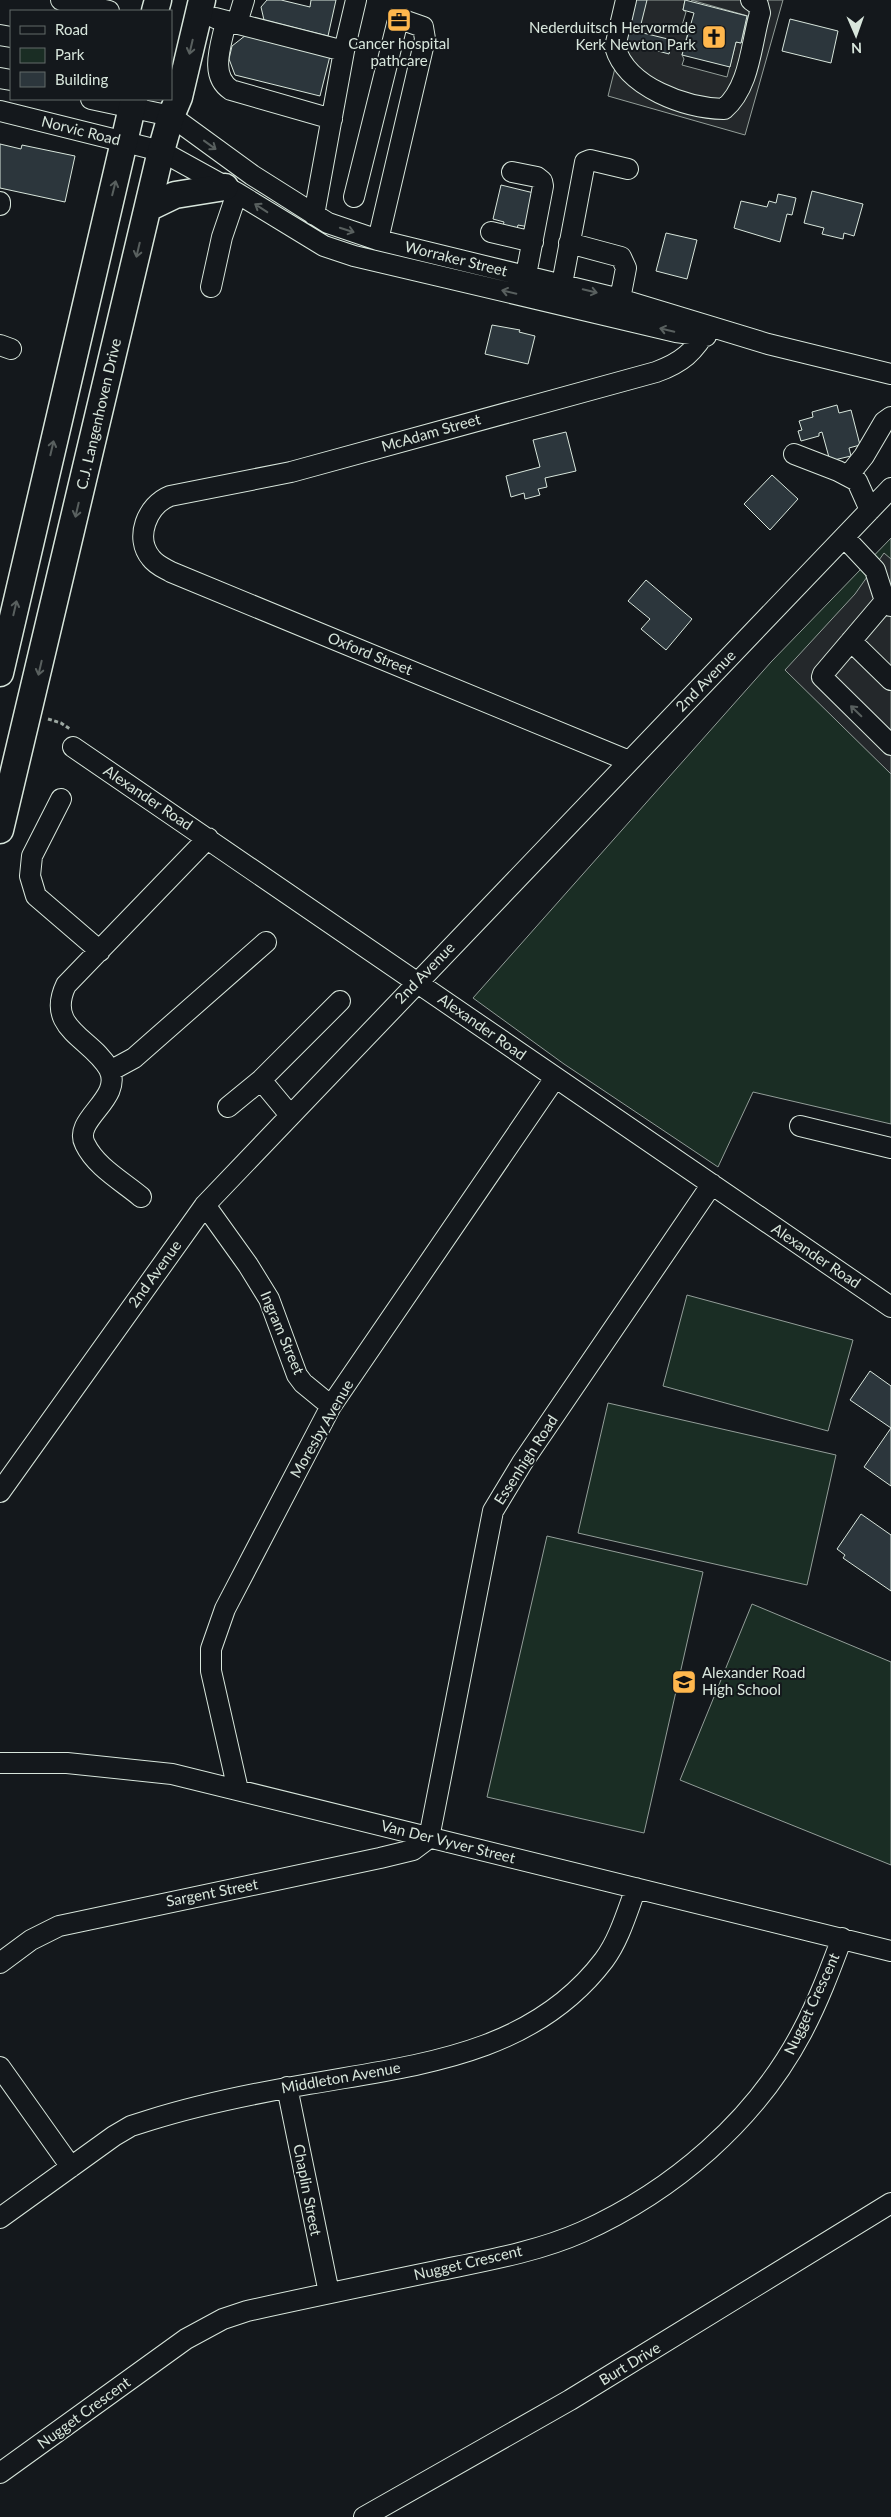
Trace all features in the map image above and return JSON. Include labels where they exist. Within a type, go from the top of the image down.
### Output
[{"type":"main road","name":"C.J. Langenhoven Drive","points":[[0,830],[161,151],[170,116],[179,97],[200,7]]},
{"type":"main road","points":[[0,673],[134,103]]},
{"type":"main road","points":[[148,208],[175,195],[231,190]]},
{"type":"street","points":[[60,0],[105,10]]},
{"type":"street","points":[[244,0],[232,22],[217,70],[223,85],[230,90],[332,119]]},
{"type":"street","points":[[314,215],[344,51],[356,0]]},
{"type":"street","points":[[626,0],[615,47],[627,68],[647,84],[676,100],[703,107],[724,109],[732,102],[742,84],[760,13],[758,5],[751,0]]},
{"type":"street","points":[[200,7],[232,22],[344,51]]},
{"type":"street","points":[[354,197],[397,24],[403,20],[418,24],[423,27],[425,39],[378,240]]},
{"type":"street","points":[[102,100],[134,103],[170,116]]},
{"type":"street","name":"Norvic Road","points":[[0,110],[161,151]]},
{"type":"street","name":"Worraker Street","points":[[170,116],[252,175],[328,223],[378,240],[620,299],[705,331],[768,344],[891,374]]},
{"type":"street","name":"Worraker Street","points":[[161,151],[231,190],[324,246],[676,332],[705,331]]},
{"type":"street","points":[[562,284],[585,162],[590,160],[628,170]]},
{"type":"street","points":[[512,172],[537,178],[542,181],[543,186],[526,275]]},
{"type":"street","points":[[210,287],[231,190]]},
{"type":"street","points":[[491,232],[533,242]]},
{"type":"street","points":[[569,243],[621,257],[626,268],[620,299]]},
{"type":"street","name":"McAdam Street","points":[[146,520],[155,504],[170,496],[291,472],[656,372],[679,363],[688,356],[705,331]]},
{"type":"street","points":[[848,476],[864,456],[884,422],[891,417]]},
{"type":"street","points":[[794,454],[857,481],[870,510]]},
{"type":"street","name":"2nd Avenue","points":[[0,1492],[204,1205],[891,488]]},
{"type":"street","name":"Oxford Street","points":[[146,520],[144,541],[147,551],[156,564],[171,572],[629,761]]},
{"type":"street","points":[[844,537],[875,570],[888,604],[851,641],[822,677],[891,745]]},
{"type":"street","points":[[851,641],[891,680]]},
{"type":"street","name":"Alexander Road","points":[[72,747],[208,838],[891,1307]]},
{"type":"street","points":[[61,800],[32,856],[30,876],[36,896],[100,951]]},
{"type":"street","points":[[140,1197],[96,1160],[84,1143],[84,1128],[110,1092],[110,1071],[98,1056],[70,1030],[61,1012],[60,999],[66,985],[208,838]]},
{"type":"street","points":[[110,1071],[134,1058],[266,942]]},
{"type":"street","points":[[228,1107],[260,1080],[340,1001]]},
{"type":"street","name":"Moresby Avenue","points":[[238,1790],[211,1672],[211,1649],[216,1629],[331,1406],[555,1078]]},
{"type":"street","points":[[260,1080],[290,1115]]},
{"type":"street","points":[[800,1126],[891,1148]]},
{"type":"street","name":"Essenhigh Road","points":[[429,1838],[493,1512],[522,1463],[712,1184]]},
{"type":"street","name":"Ingram Street","points":[[204,1205],[248,1265],[269,1299],[297,1375],[303,1383],[331,1406]]},
{"type":"street","name":"Van Der Vyver Street","points":[[0,1763],[67,1763],[172,1774],[891,1951]]},
{"type":"street","name":"Sargent Street","points":[[0,1963],[32,1940],[59,1926],[380,1858],[413,1850],[429,1838]]},
{"type":"street","name":"Middleton Avenue","points":[[0,2218],[131,2126],[169,2114],[287,2088],[435,2060],[493,2044],[519,2032],[569,1999],[604,1960],[621,1929],[636,1888]]},
{"type":"street","name":"Nugget Crescent","points":[[0,2473],[202,2330],[223,2319],[247,2310],[473,2263],[543,2245],[581,2232],[654,2193],[705,2153],[732,2127],[771,2082],[802,2032],[842,1938]]},
{"type":"street","points":[[0,2067],[71,2167]]},
{"type":"street","name":"Chaplin Street","points":[[287,2088],[328,2293]]},
{"type":"street","name":"Burt Drive","points":[[364,2517],[570,2400],[891,2203]]},
{"type":"path","points":[[45,718],[61,723]]},
{"type":"green space","points":[[891,538],[891,1124],[753,1092],[718,1167],[564,1064],[473,998],[771,662]]},
{"type":"green space","points":[[687,1295],[853,1340],[828,1431],[663,1386]]},
{"type":"green space","points":[[608,1403],[836,1455],[807,1585],[578,1533]]},
{"type":"green space","points":[[547,1536],[703,1572],[644,1833],[487,1797]]},
{"type":"green space","points":[[752,1604],[891,1662],[891,1865],[680,1780]]},
{"type":"shaded area","points":[[632,0],[685,0],[683,10],[686,12],[681,29],[688,32],[682,55],[684,59],[682,65],[727,77],[736,42],[741,43],[748,16],[691,0],[783,0],[745,135],[608,96]]},
{"type":"shaded area","points":[[884,553],[891,559],[891,774],[785,670],[855,594]]},
{"type":"building","points":[[267,0],[281,0],[310,7],[311,0],[336,0],[328,36],[264,20],[261,7]]},
{"type":"building","points":[[632,0],[647,0],[639,32],[672,40],[669,54],[622,41]]},
{"type":"building","name":"Nederduitsch Hervormde Kerk Newton Park","points":[[685,0],[747,16],[741,43],[736,42],[730,67],[682,55],[694,13],[683,10]]},
{"type":"building","points":[[790,19],[838,31],[831,63],[782,51]]},
{"type":"building","points":[[246,35],[330,56],[320,96],[235,75],[229,59],[232,46]]},
{"type":"building","points":[[0,144],[21,149],[22,145],[75,156],[65,202],[0,188]]},
{"type":"building","points":[[501,185],[538,194],[529,227],[518,225],[517,229],[503,226],[504,222],[493,219]]},
{"type":"building","points":[[812,191],[863,204],[854,236],[844,233],[843,239],[822,234],[824,228],[804,223]]},
{"type":"building","points":[[778,194],[796,198],[792,215],[787,214],[780,242],[734,228],[741,201],[767,207],[769,201],[776,203]]},
{"type":"building","points":[[666,233],[697,240],[687,279],[656,271]]},
{"type":"building","points":[[492,325],[520,330],[519,332],[535,336],[528,364],[485,354]]},
{"type":"building","points":[[837,405],[839,413],[851,410],[860,445],[849,448],[851,456],[830,461],[822,432],[819,433],[819,436],[801,441],[798,431],[802,430],[799,421],[813,417],[812,412]]},
{"type":"building","points":[[566,432],[576,471],[545,478],[547,487],[538,489],[540,495],[525,499],[524,493],[511,497],[506,476],[540,467],[533,440]]},
{"type":"building","points":[[772,475],[798,499],[770,530],[744,504]]},
{"type":"building","points":[[646,580],[692,619],[666,650],[641,629],[650,619],[628,601]]},
{"type":"building","points":[[870,1371],[891,1386],[891,1428],[850,1400]]},
{"type":"building","points":[[891,1428],[891,1486],[864,1467]]},
{"type":"building","points":[[861,1514],[891,1535],[891,1591],[843,1558],[845,1555],[837,1549]]},
{"type":"place","name":"Cancer hospital pathcare","points":[[399,20]]},
{"type":"place","name":"Nederduitsch Hervormde Kerk Newton Park","points":[[714,37]]},
{"type":"place","name":"Alexander Road High School","points":[[684,1682]]}]
